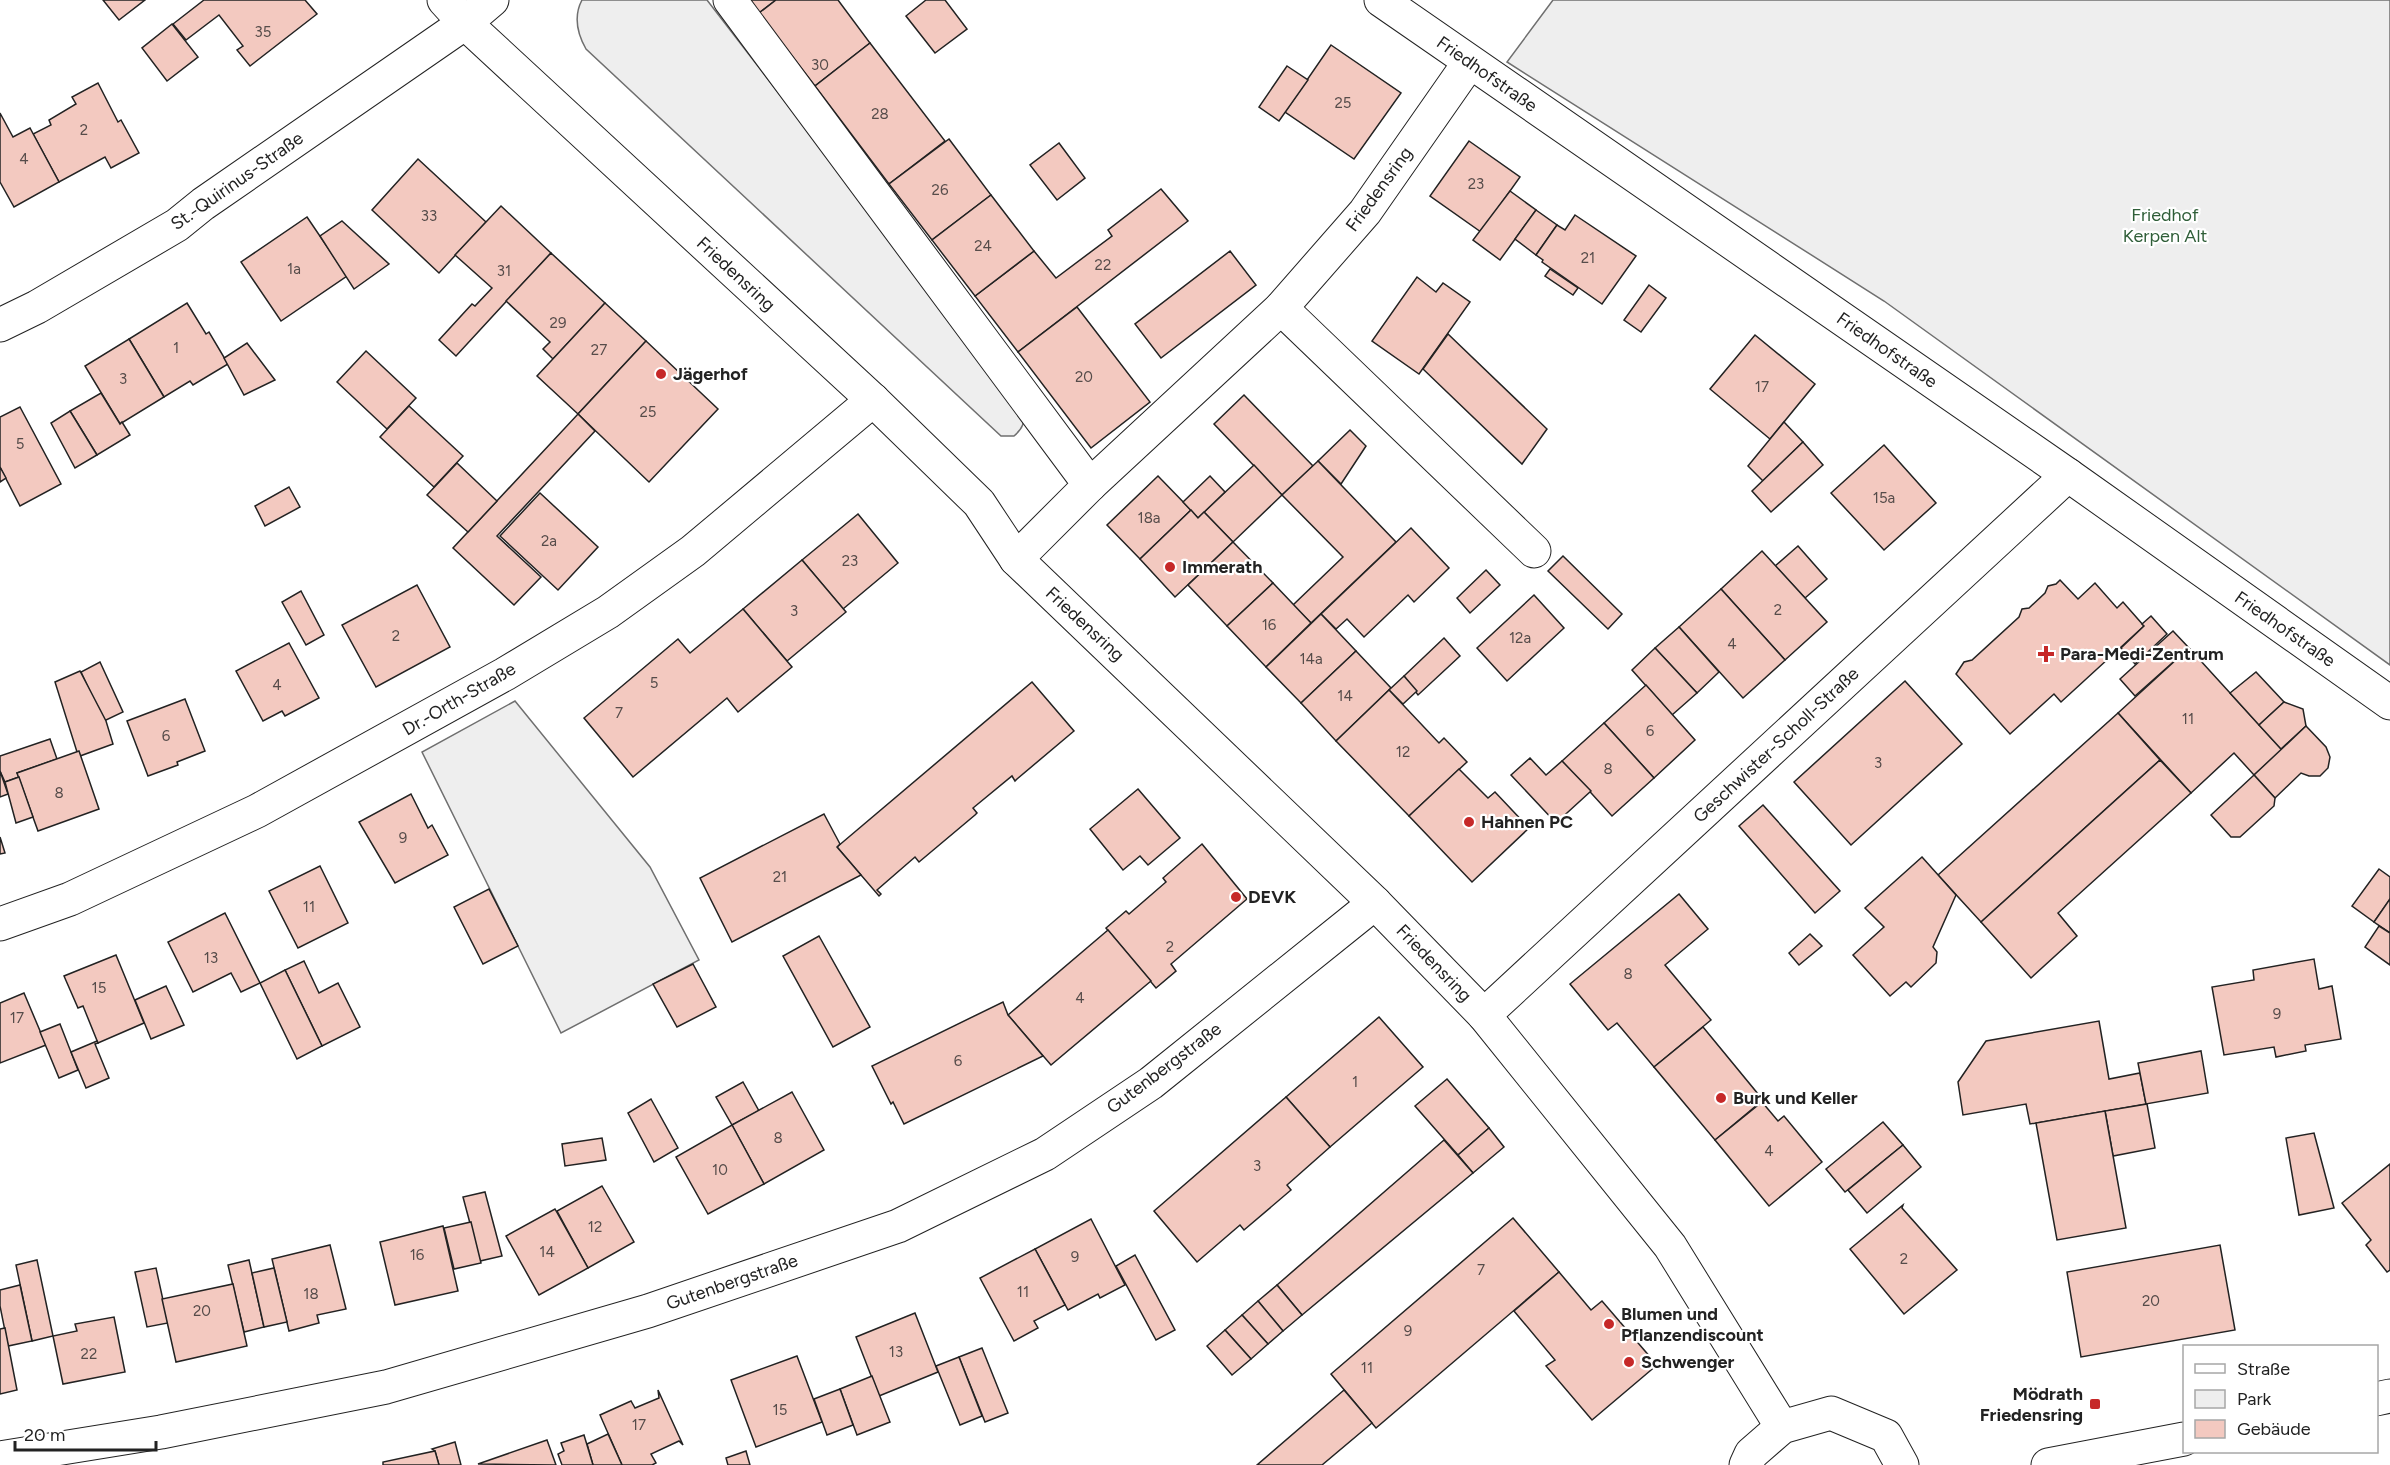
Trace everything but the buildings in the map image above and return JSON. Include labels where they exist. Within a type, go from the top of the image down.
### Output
[{"type":"street","name":"St.-Quirinus-Straße","points":[[0,326],[37,307],[177,225],[454,12],[492,0]]},
{"type":"street","points":[[730,0],[1090,485]]},
{"type":"street","name":"Friedhofstraße","points":[[1381,0],[2068,475],[2390,703]]},
{"type":"street","name":"Friedensring","points":[[454,12],[873,400],[979,503],[1016,559],[1375,903],[1484,1015],[1670,1246],[1782,1427]]},
{"type":"street","name":"Friedensring","points":[[1016,559],[1090,485],[1281,308],[1365,212],[1469,63]]},
{"type":"street","points":[[1281,308],[1534,551]]},
{"type":"street","name":"Dr.-Orth-Straße","points":[[0,924],[70,898],[257,811],[505,674],[608,612],[693,551],[873,400]]},
{"type":"street","name":"Geschwister-Scholl-Straße","points":[[1484,1015],[2068,475]]},
{"type":"street","name":"Gutenbergstraße","points":[[0,1458],[161,1432],[386,1387],[648,1311],[898,1226],[1045,1154],[1132,1095],[1375,903]]},
{"type":"street","points":[[1746,1465],[1751,1454],[1782,1427],[1831,1413],[1886,1436],[1902,1465]]},
{"type":"street","points":[[2048,1465],[2183,1439]]},
{"type":"green space","points":[[582,0],[707,0],[1023,411],[1023,425],[1014,436],[1001,436],[586,49],[577,25]]},
{"type":"green space","name":"Friedhof Kerpen Alt","points":[[1553,0],[2390,0],[2390,665],[1884,301],[1507,62]]},
{"type":"green space","points":[[515,701],[650,867],[699,960],[561,1033],[422,752]]},
{"type":"place","name":"Jägerhof","points":[[661,374]]},
{"type":"place","name":"Immerath","points":[[1170,567]]},
{"type":"place","name":"Para-Medi-Zentrum","points":[[2046,654]]},
{"type":"place","name":"Hahnen PC","points":[[1469,822]]},
{"type":"place","name":"DEVK","points":[[1236,897]]},
{"type":"place","name":"Burk und Keller","points":[[1721,1098]]},
{"type":"place","name":"Blumen und Pflanzendiscount","points":[[1609,1324]]},
{"type":"place","name":"Schwenger","points":[[1629,1362]]},
{"type":"place","name":"Mödrath Friedensring","points":[[2095,1404]]}]
